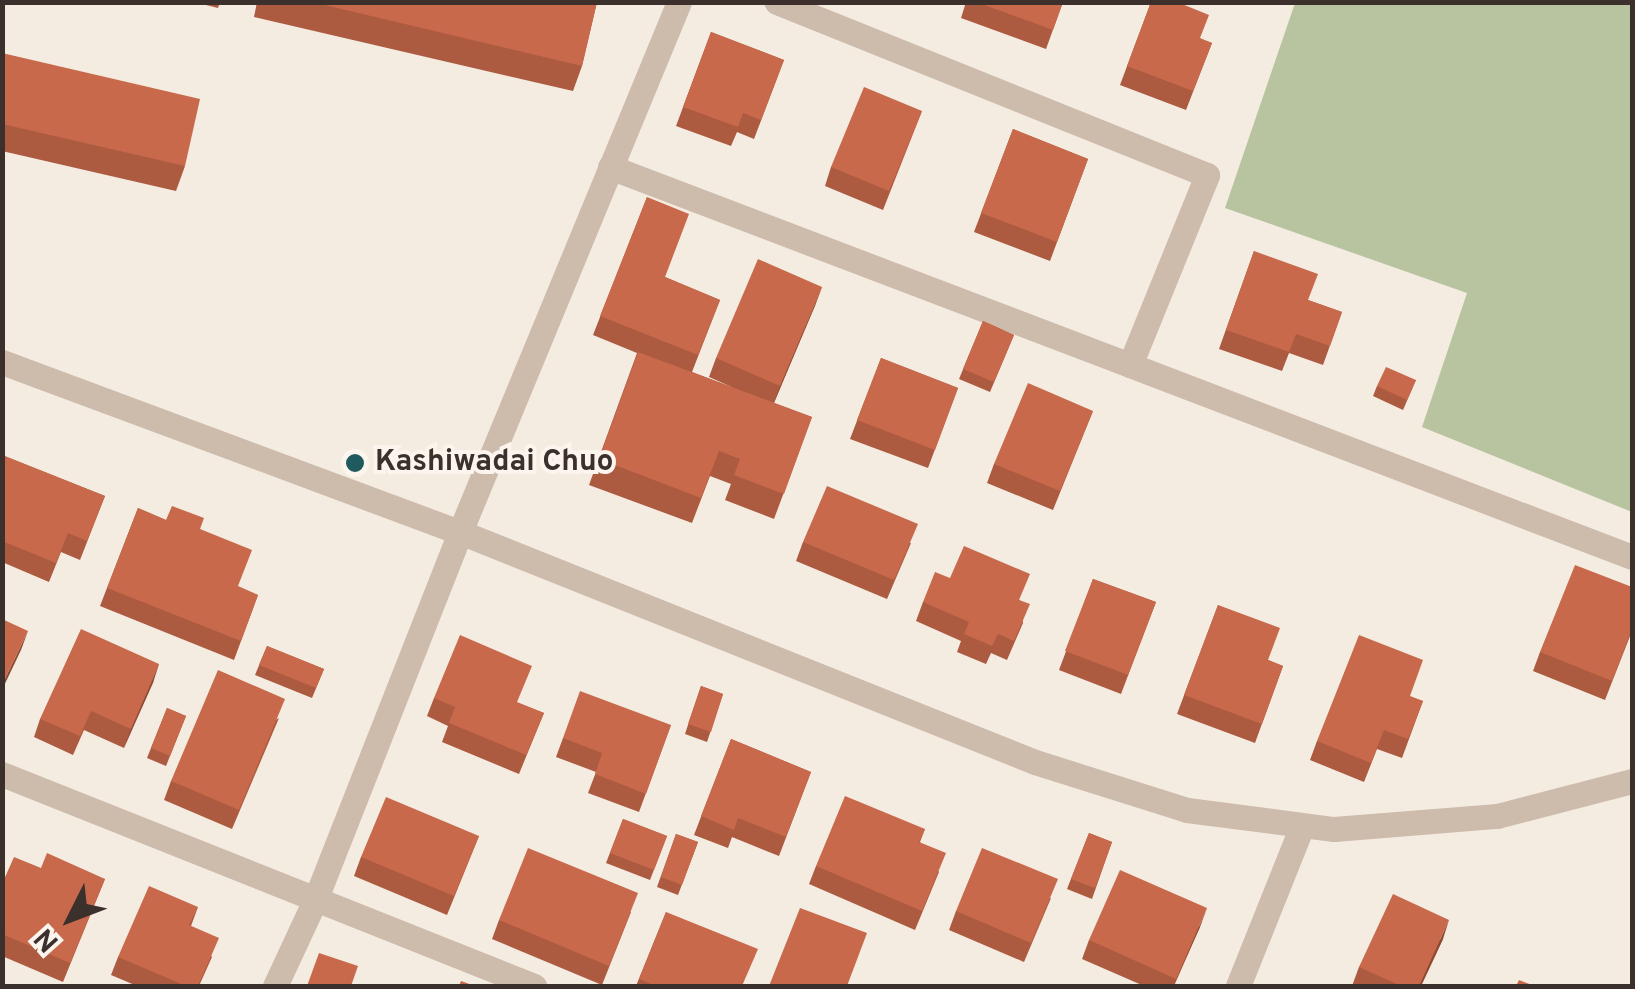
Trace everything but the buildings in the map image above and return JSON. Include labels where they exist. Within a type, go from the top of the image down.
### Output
[{"type":"street","points":[[276,986],[316,898],[460,532],[679,2]]},
{"type":"street","points":[[776,2],[1207,175],[1130,366]]},
{"type":"street","points":[[610,166],[1632,558]]},
{"type":"street","points":[[2,362],[460,532],[1035,762],[1188,810],[1334,830],[1498,816],[1632,781]]},
{"type":"street","points":[[2,774],[534,986]]},
{"type":"street","points":[[1238,986],[1302,826]]},
{"type":"green space","points":[[1295,3],[1632,3],[1632,512],[1422,427],[1467,293],[1225,208]]},
{"type":"place","name":"Kashiwadai Chuo","points":[[355,463]]}]
